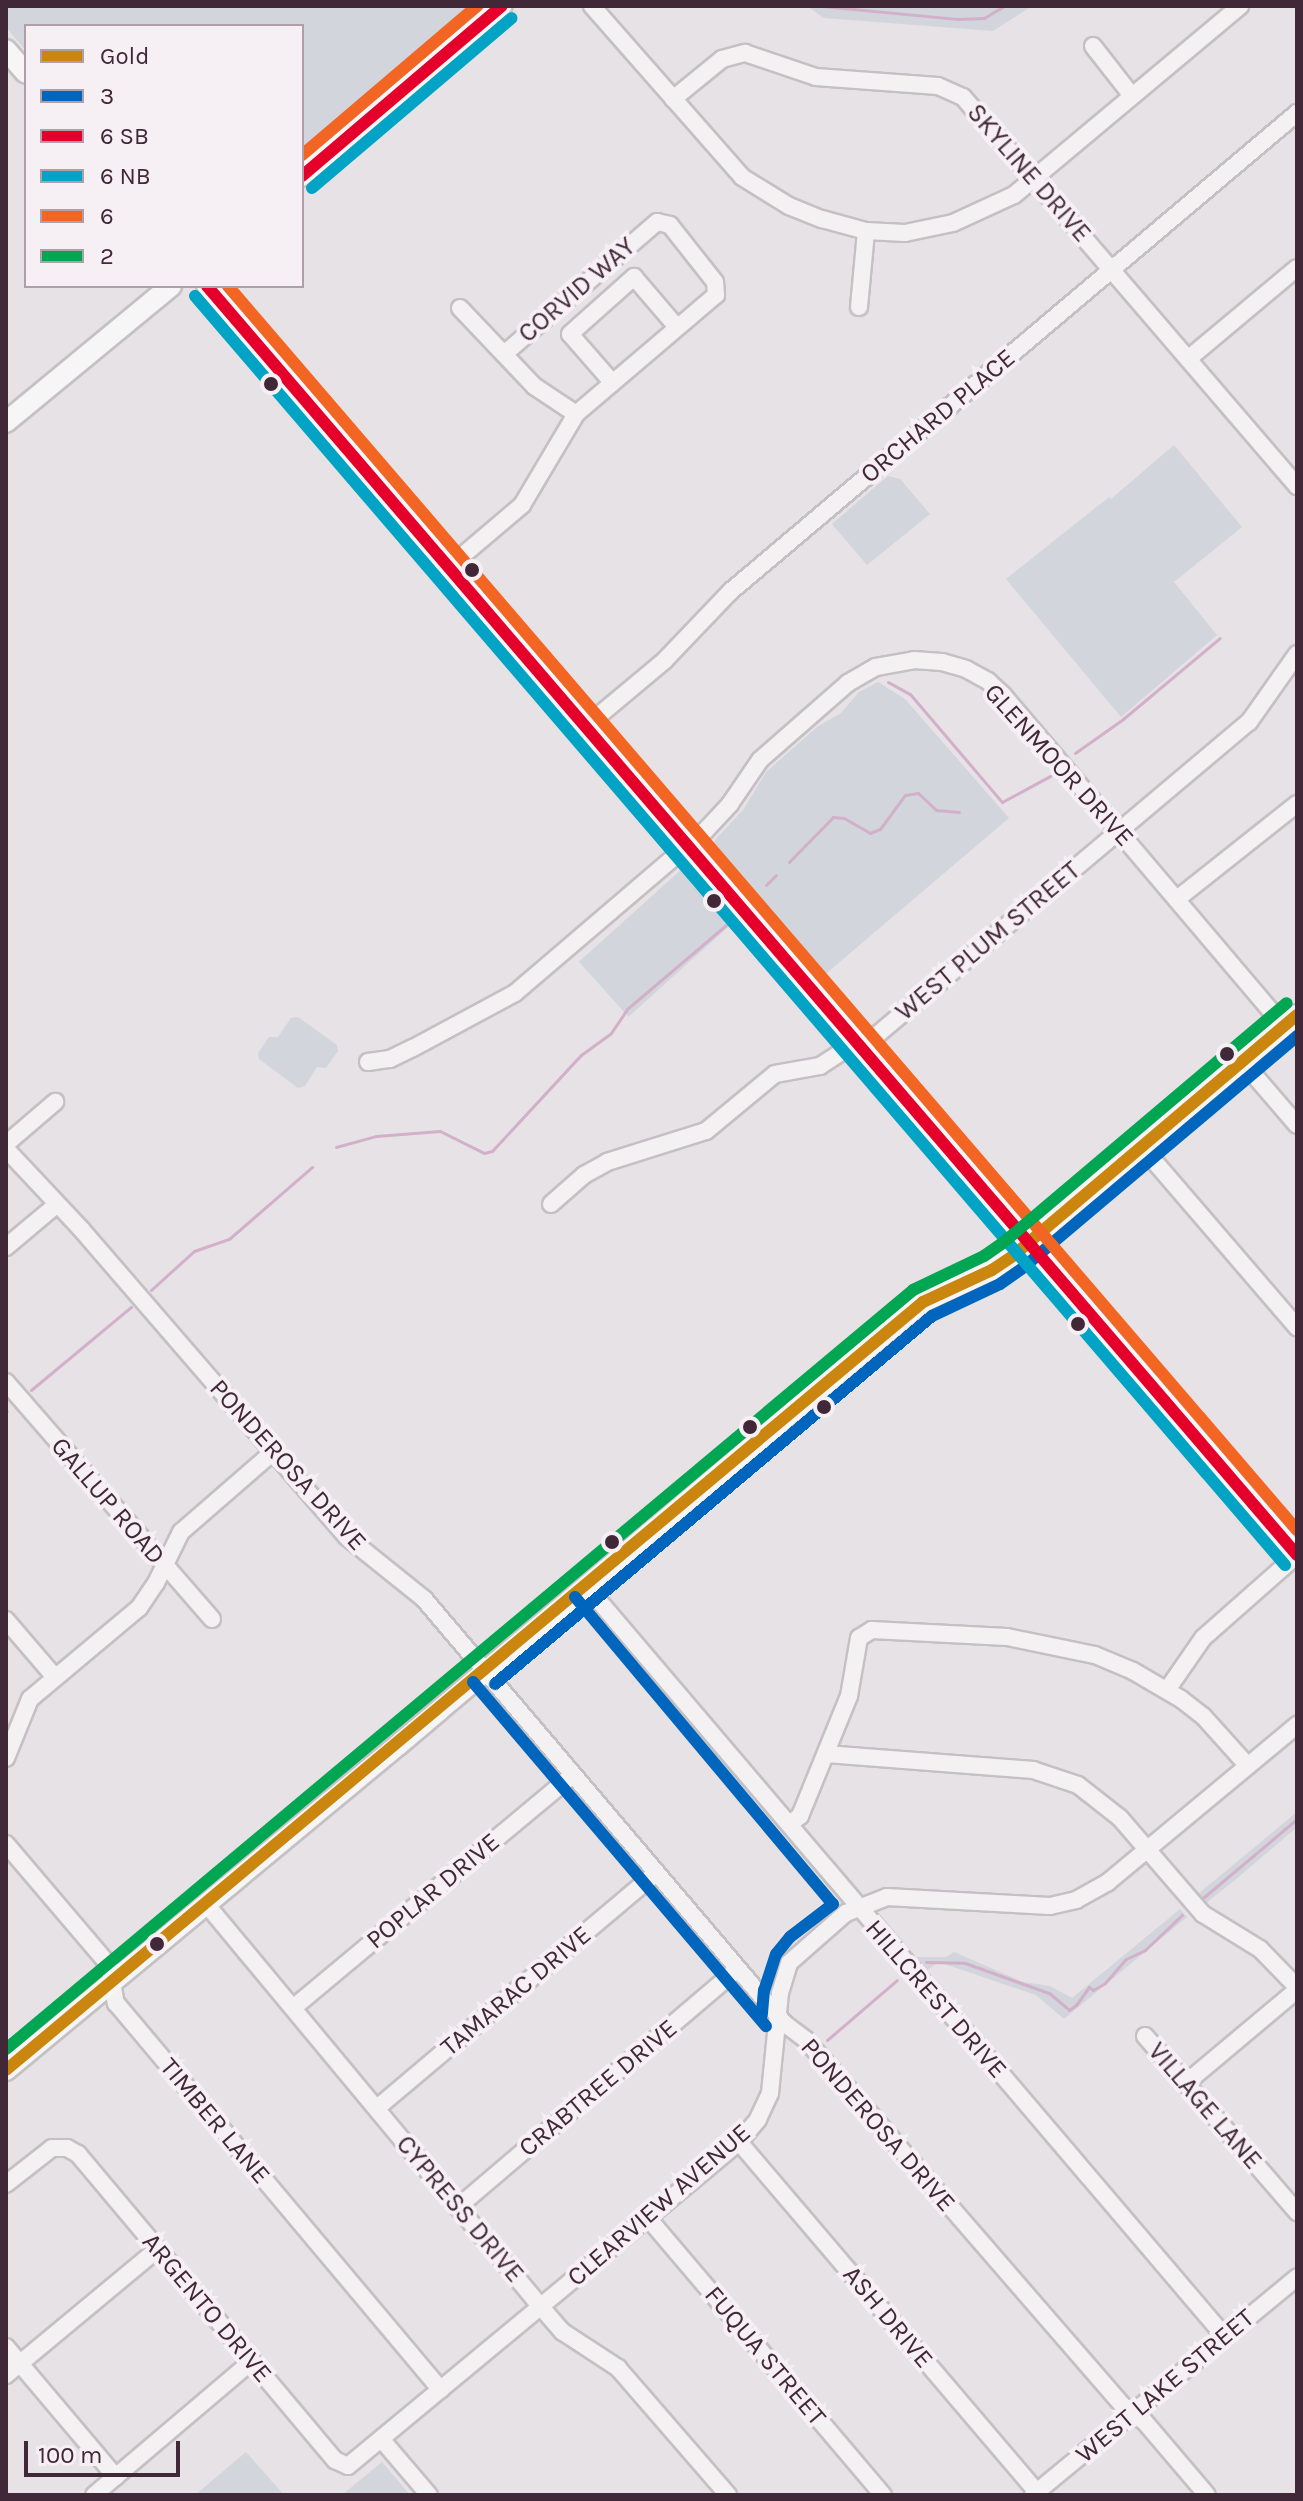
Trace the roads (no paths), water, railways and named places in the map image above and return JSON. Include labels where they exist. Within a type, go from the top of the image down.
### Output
[{"type":"main road","points":[[304,174],[502,6]]},
{"type":"main road","points":[[6,50],[24,71]]},
{"type":"main road","points":[[6,422],[169,288]]},
{"type":"main road","points":[[209,288],[1297,1555]]},
{"type":"main road","points":[[6,2070],[587,1587],[923,1302],[992,1270],[1029,1243],[1291,1021]]},
{"type":"street","points":[[592,6],[737,172],[764,193],[822,219],[866,231],[905,233],[953,223],[997,204],[1036,179],[1240,6]]},
{"type":"street","points":[[1093,46],[1132,96]]},
{"type":"street","name":"SKYLINE DRIVE","points":[[673,99],[722,59],[745,53],[816,77],[938,86],[965,98],[1297,486]]},
{"type":"street","name":"ORCHARD PLACE","points":[[585,727],[665,660],[731,591],[1297,113]]},
{"type":"street","name":"CORVID WAY","points":[[505,353],[657,222],[670,225],[715,282],[716,295],[676,326]]},
{"type":"street","points":[[859,307],[866,231]]},
{"type":"street","points":[[1188,359],[1297,268]]},
{"type":"street","points":[[449,567],[522,505],[576,414],[676,326],[634,277],[570,334],[611,381]]},
{"type":"street","points":[[460,308],[534,386],[576,414]]},
{"type":"street","name":"WEST PLUM STREET","points":[[551,1204],[584,1175],[607,1162],[695,1136],[775,1074],[820,1066],[871,1040],[1249,722],[1297,654]]},
{"type":"street","name":"GLENMOOR DRIVE","points":[[688,845],[721,817],[760,760],[848,683],[876,667],[914,660],[955,665],[988,681],[1177,899],[1291,1021]]},
{"type":"street","points":[[1177,899],[1297,804]]},
{"type":"street","points":[[368,1062],[390,1059],[501,1004],[688,845]]},
{"type":"street","points":[[1242,1061],[1297,1125]]},
{"type":"street","points":[[6,1147],[55,1102]]},
{"type":"street","name":"PONDEROSA DRIVE","points":[[6,1147],[55,1206],[81,1229],[347,1537],[424,1599],[778,2016],[806,2040],[1123,2406],[1144,2421],[1207,2495]]},
{"type":"street","points":[[1142,1147],[1297,1327]]},
{"type":"street","points":[[6,1247],[55,1206]]},
{"type":"street","name":"GALLUP ROAD","points":[[6,1382],[212,1619]]},
{"type":"street","points":[[6,1758],[23,1710],[54,1676],[139,1608],[187,1524],[273,1452]]},
{"type":"street","points":[[1167,1690],[1203,1638],[1297,1555]]},
{"type":"street","name":"HILLCREST DRIVE","points":[[587,1587],[1225,2337]]},
{"type":"street","points":[[6,1620],[54,1676]]},
{"type":"street","points":[[790,1824],[800,1816],[849,1696],[859,1638],[872,1630],[1041,1642],[1095,1655],[1167,1690],[1203,1716],[1248,1766]]},
{"type":"street","name":"CLEARVIEW AVENUE","points":[[348,2466],[739,2142],[758,2119],[770,2093],[780,1993],[789,1963],[801,1949],[856,1906],[887,1897],[905,1896],[1050,1906],[1096,1891],[1297,1725]]},
{"type":"street","points":[[826,1754],[1012,1768],[1050,1774],[1099,1799],[1203,1914],[1260,1949],[1297,1988],[1186,2083]]},
{"type":"street","name":"POPLAR DRIVE","points":[[293,2008],[573,1775]]},
{"type":"street","name":"TIMBER LANE","points":[[6,1844],[109,1965],[116,2003],[441,2390]]},
{"type":"street","name":"TAMARAC DRIVE","points":[[377,2108],[656,1873]]},
{"type":"street","name":"CYPRESS DRIVE","points":[[207,1905],[541,2307],[575,2341],[618,2368],[728,2495]]},
{"type":"street","name":"CRABTREE DRIVE","points":[[458,2207],[738,1969]]},
{"type":"street","name":"VILLAGE LANE","points":[[1145,2036],[1297,2212]]},
{"type":"street","name":"ASH DRIVE","points":[[739,2142],[1035,2493]]},
{"type":"street","name":"ARGENTO DRIVE","points":[[6,2184],[43,2152],[67,2148],[78,2154],[335,2460],[348,2466]]},
{"type":"street","name":"FUQUA STREET","points":[[648,2218],[883,2495]]},
{"type":"street","points":[[6,2375],[158,2249]]},
{"type":"street","name":"WEST LAKE STREET","points":[[1035,2493],[1297,2277]]},
{"type":"street","points":[[6,2347],[116,2477]]},
{"type":"street","points":[[94,2495],[251,2362]]},
{"type":"street","points":[[382,2440],[429,2495]]},
{"type":"waterway","points":[[822,6],[958,19],[984,18],[1004,6]]},
{"type":"waterway","points":[[1075,753],[1123,719],[1220,638]]},
{"type":"waterway","points":[[888,682],[910,694],[1002,802],[1050,776]]},
{"type":"waterway","points":[[789,862],[833,817],[844,818],[870,833],[880,829],[905,795],[918,793],[936,810],[959,812]]},
{"type":"waterway","points":[[766,885],[776,875]]},
{"type":"waterway","points":[[336,1147],[376,1136],[440,1131],[484,1153],[492,1151],[581,1055],[611,1033],[627,1009],[726,925]]},
{"type":"waterway","points":[[151,1290],[194,1251],[229,1239],[312,1167]]},
{"type":"waterway","points":[[31,1390],[131,1307]]},
{"type":"waterway","points":[[1204,1897],[1297,1819]]},
{"type":"waterway","points":[[926,1962],[965,1963],[1049,1993],[1069,2010],[1089,1987],[1093,1990],[1105,1983],[1126,1959],[1145,1950],[1182,1915]]},
{"type":"waterway","points":[[827,2040],[897,1980]]}]
